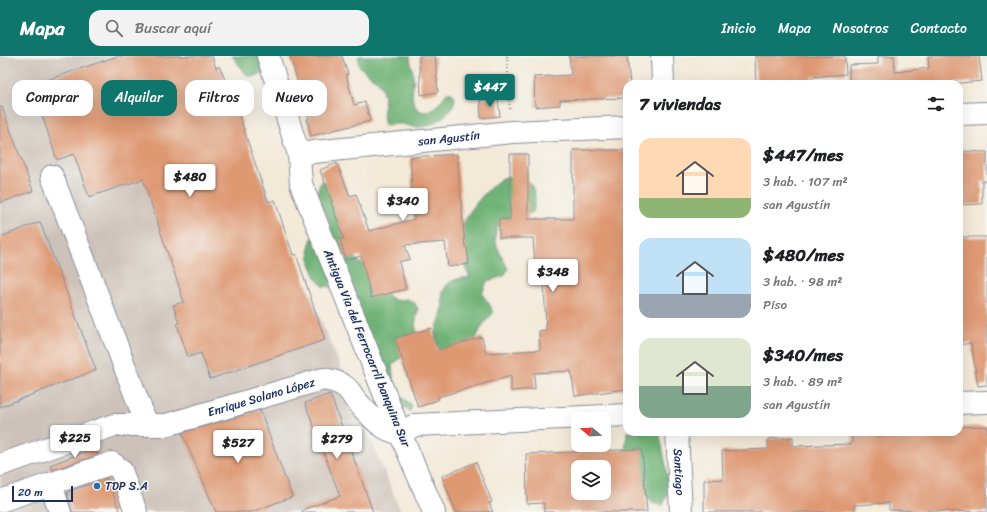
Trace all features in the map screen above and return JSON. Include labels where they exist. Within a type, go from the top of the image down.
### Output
[{"type":"street","points":[[268,56],[299,155]]},
{"type":"street","points":[[662,56],[663,80]]},
{"type":"street","points":[[963,114],[987,113]]},
{"type":"street","name":"san Agustín","points":[[299,155],[321,151],[512,132],[623,127]]},
{"type":"street","name":"Antigua Via del Ferrocarril banquina Sur","points":[[299,155],[301,184],[400,433],[434,512]]},
{"type":"street","points":[[52,176],[147,425]]},
{"type":"street","name":"Enrique Solano López","points":[[0,465],[114,425],[166,425],[324,379],[343,385],[377,423],[391,431],[400,433]]},
{"type":"street","points":[[963,403],[987,402]]},
{"type":"street","points":[[400,433],[415,425],[623,415]]},
{"type":"street","name":"Santiago","points":[[677,436],[680,512]]},
{"type":"street","points":[[2,503],[112,463],[121,470],[136,512]]},
{"type":"street","points":[[51,484],[60,512]]},
{"type":"path","points":[[507,56],[512,132]]},
{"type":"shaded area","points":[[0,56],[211,56],[221,80],[185,80],[185,116],[236,116],[401,512],[0,512]]},
{"type":"green space","points":[[232,56],[260,56],[263,71],[257,76],[248,76]]},
{"type":"green space","points":[[359,56],[410,56],[413,73],[412,96],[418,109],[423,112],[431,110],[447,93],[452,93],[455,97],[454,103],[442,118],[425,126],[416,127],[400,124],[385,125],[382,90],[377,81],[365,72],[359,65]]},
{"type":"green space","points":[[512,176],[524,179],[530,184],[533,188],[535,196],[535,204],[533,212],[515,219],[507,218],[500,223],[497,229],[495,235],[496,242],[508,269],[504,276],[487,281],[482,294],[490,305],[493,313],[482,326],[471,349],[442,352],[436,341],[436,332],[443,309],[442,295],[450,282],[462,278],[470,278],[464,265],[467,258],[462,241],[464,223],[475,205],[492,186],[503,178]]},
{"type":"green space","points":[[330,181],[356,260],[363,265],[389,297],[397,301],[406,299],[414,302],[418,309],[415,325],[418,337],[411,350],[392,365],[394,384],[398,392],[412,405],[410,412],[406,408],[390,414],[331,287],[323,286],[317,280],[310,263],[309,247],[312,238],[325,228],[329,221],[317,199],[318,189],[321,182]]},
{"type":"green space","points":[[627,436],[660,436],[666,466],[669,492],[663,505],[654,504],[624,465]]},
{"type":"building","points":[[118,56],[212,56],[216,68],[219,66],[225,80],[185,80],[185,116],[239,116],[268,202],[275,200],[293,255],[296,254],[325,340],[210,379],[201,353],[188,357],[177,324],[179,323],[173,305],[184,302],[143,179],[89,197],[74,154],[57,160],[42,116],[93,116],[93,80],[47,80]]},
{"type":"building","points":[[290,56],[342,56],[348,74],[346,74],[354,105],[365,102],[370,121],[311,136],[307,119],[309,119],[308,116],[327,116],[327,80],[297,80]]},
{"type":"building","points":[[419,56],[435,56],[438,92],[421,95]]},
{"type":"building","points":[[569,56],[627,56],[630,80],[623,80],[623,98],[560,100],[560,105],[535,107],[534,77],[571,75]]},
{"type":"building","points":[[755,56],[845,56],[846,74],[812,77],[812,80],[756,80]]},
{"type":"building","points":[[878,56],[894,56],[895,72],[929,68],[928,56],[979,56],[982,81],[963,83],[963,80],[849,80],[849,65],[878,64]]},
{"type":"building","points":[[498,98],[500,116],[481,118],[480,100]]},
{"type":"building","points":[[0,107],[2,107],[33,191],[0,203]]},
{"type":"building","points":[[573,150],[623,150],[623,390],[575,396],[571,371],[534,373],[535,389],[511,391],[511,376],[438,397],[438,400],[418,407],[395,338],[432,328],[438,350],[482,337],[486,353],[540,350],[539,331],[546,330],[544,280],[536,280],[533,238],[499,238],[499,219],[510,219],[510,154],[528,154],[528,219],[573,219]]},
{"type":"building","points":[[963,151],[987,152],[987,181],[982,181],[982,204],[963,205]]},
{"type":"building","points":[[457,154],[465,247],[467,247],[469,264],[448,267],[445,242],[405,245],[410,259],[399,262],[406,289],[371,298],[361,256],[346,260],[340,239],[344,239],[320,170],[337,163],[350,196],[356,194],[369,231],[414,219],[410,157]]},
{"type":"building","points":[[40,222],[96,370],[0,407],[0,237]]},
{"type":"building","points":[[963,237],[987,237],[987,385],[978,386],[971,343],[963,344]]},
{"type":"building","points":[[330,394],[373,512],[302,512],[302,510],[340,496],[305,403]]},
{"type":"building","points":[[260,410],[292,497],[251,512],[216,512],[182,433]]},
{"type":"building","points":[[987,426],[987,512],[889,510],[889,503],[854,505],[854,512],[704,512],[704,480],[723,479],[722,451],[768,449],[768,439],[793,437],[793,446],[852,444],[852,436],[963,436],[963,427]]},
{"type":"building","points":[[95,448],[98,455],[52,470],[50,465]]},
{"type":"building","points":[[642,449],[647,512],[544,512],[544,503],[527,504],[526,454],[611,452],[611,450]]},
{"type":"building","points":[[476,462],[492,502],[489,503],[493,512],[456,512],[442,476]]},
{"type":"building","name":"TDP S.A","points":[[107,478],[120,512],[72,512],[67,492]]},
{"type":"place","name":"TDP S.A","points":[[97,486]]}]
